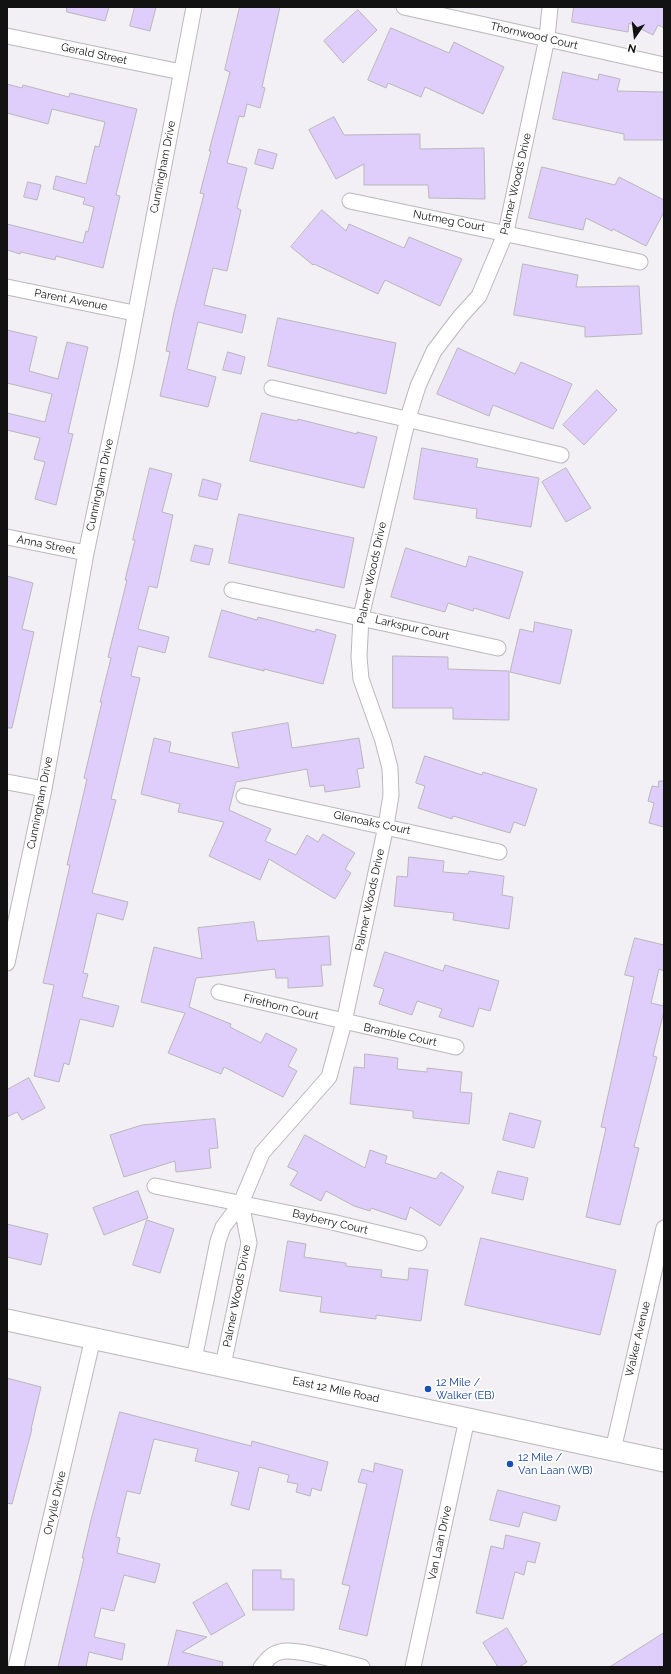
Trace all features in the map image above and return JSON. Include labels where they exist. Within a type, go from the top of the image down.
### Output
[{"type":"main road","name":"East 12 Mile Road","points":[[7,1320],[223,1365],[664,1461]]},
{"type":"street","name":"Cunningham Drive","points":[[7,963],[44,789],[86,553],[126,364],[134,313],[194,7]]},
{"type":"street","name":"Thornwood Court","points":[[404,7],[664,65]]},
{"type":"street","name":"Palmer Woods Drive","points":[[194,1359],[218,1241],[223,1227],[241,1203],[262,1153],[329,1077],[344,1022],[386,826],[391,795],[390,768],[383,741],[361,679],[359,657],[361,617],[408,418],[418,386],[434,351],[460,317],[479,296],[506,232],[547,38],[550,7]]},
{"type":"street","name":"Gerald Street","points":[[7,36],[181,72]]},
{"type":"street","name":"Nutmeg Court","points":[[350,201],[506,232],[640,262]]},
{"type":"street","name":"Parent Avenue","points":[[7,287],[134,313]]},
{"type":"street","points":[[272,388],[561,454]]},
{"type":"street","name":"Anna Street","points":[[7,537],[86,553]]},
{"type":"street","name":"Larkspur Court","points":[[232,590],[498,648]]},
{"type":"street","points":[[7,782],[44,789]]},
{"type":"street","name":"Glenoaks Court","points":[[244,796],[499,852]]},
{"type":"street","name":"Firethorn Court","points":[[219,992],[344,1022]]},
{"type":"street","name":"Bramble Court","points":[[344,1022],[456,1047]]},
{"type":"street","points":[[155,1186],[241,1203]]},
{"type":"street","name":"Palmer Woods Drive","points":[[223,1365],[249,1243],[241,1203]]},
{"type":"street","name":"Bayberry Court","points":[[241,1203],[332,1222],[418,1244]]},
{"type":"street","name":"Walker Avenue","points":[[612,1450],[664,1228]]},
{"type":"street","name":"Orvylle Drive","points":[[16,1667],[93,1338]]},
{"type":"street","name":"Van Laan Drive","points":[[413,1667],[467,1419]]},
{"type":"street","points":[[261,1667],[270,1656],[281,1651],[322,1657],[362,1667]]},
{"type":"building","points":[[67,7],[109,7],[105,21],[67,12]]},
{"type":"building","points":[[135,7],[156,7],[150,31],[130,26]]},
{"type":"building","points":[[240,7],[280,7],[262,87],[265,88],[260,108],[247,104],[244,117],[239,116],[227,163],[247,168],[237,208],[241,210],[227,271],[213,268],[204,305],[246,315],[242,333],[198,322],[187,369],[216,377],[208,407],[160,396],[170,352],[166,351],[174,312],[204,194],[200,193],[211,151],[209,151],[230,72],[225,70]]},
{"type":"building","points":[[574,7],[664,7],[664,28],[658,25],[653,35],[629,23],[628,32],[572,22]]},
{"type":"building","points":[[358,10],[377,30],[343,63],[324,41]]},
{"type":"building","points":[[391,28],[449,53],[454,42],[504,67],[483,114],[425,87],[421,97],[388,83],[386,88],[368,80]]},
{"type":"building","points":[[563,72],[598,80],[599,74],[620,79],[617,91],[664,92],[664,140],[624,140],[624,134],[553,119]]},
{"type":"building","points":[[7,84],[22,88],[23,85],[69,97],[70,93],[137,109],[116,195],[120,196],[103,268],[56,256],[55,260],[21,252],[20,254],[7,250],[7,224],[83,243],[86,231],[88,232],[94,207],[83,204],[85,198],[53,189],[56,176],[86,184],[95,146],[99,147],[105,122],[52,109],[48,124],[7,113]]},
{"type":"building","points":[[334,117],[344,135],[420,134],[420,149],[484,148],[485,199],[429,198],[428,185],[364,185],[364,164],[336,179],[309,130]]},
{"type":"building","points":[[259,149],[277,154],[273,169],[255,164]]},
{"type":"building","points":[[542,167],[615,185],[619,177],[664,200],[664,212],[646,246],[613,229],[612,231],[586,218],[583,230],[529,218]]},
{"type":"building","points":[[28,182],[41,185],[37,200],[24,197]]},
{"type":"building","points":[[322,210],[346,231],[349,224],[404,248],[409,237],[462,259],[440,306],[385,280],[378,294],[314,264],[313,265],[291,247]]},
{"type":"building","points":[[523,264],[578,275],[576,287],[639,286],[642,334],[585,337],[585,327],[514,315]]},
{"type":"building","points":[[278,318],[396,343],[386,394],[268,366]]},
{"type":"building","points":[[7,330],[37,337],[29,371],[58,379],[67,342],[88,347],[68,433],[73,434],[56,505],[35,499],[45,462],[34,459],[40,438],[7,430],[7,413],[45,422],[52,394],[7,383]]},
{"type":"building","points":[[458,348],[515,374],[521,362],[572,384],[553,429],[493,405],[489,416],[437,394]]},
{"type":"building","points":[[228,352],[245,357],[241,374],[223,370]]},
{"type":"building","points":[[597,390],[617,410],[584,445],[563,425]]},
{"type":"building","points":[[262,413],[297,421],[298,419],[357,434],[357,432],[377,437],[364,488],[250,461]]},
{"type":"building","points":[[422,448],[478,459],[476,467],[539,478],[531,527],[476,518],[477,509],[414,499]]},
{"type":"building","points":[[150,468],[172,474],[162,512],[173,515],[157,588],[149,586],[138,629],[169,637],[165,653],[138,646],[131,676],[140,678],[111,799],[116,800],[92,893],[128,902],[123,920],[97,913],[83,973],[88,974],[82,997],[119,1006],[113,1027],[80,1019],[69,1065],[64,1063],[59,1082],[34,1076],[54,985],[43,983],[70,865],[67,865],[87,779],[84,778],[111,658],[108,657],[127,580],[125,580],[135,540],[133,540]]},
{"type":"building","points":[[566,468],[591,508],[566,522],[542,482]]},
{"type":"building","points":[[203,479],[221,484],[217,500],[199,496]]},
{"type":"building","points":[[239,514],[354,538],[344,588],[229,563]]},
{"type":"building","points":[[195,545],[213,549],[209,565],[191,561]]},
{"type":"building","points":[[406,548],[466,567],[469,556],[523,572],[509,619],[474,608],[473,611],[448,603],[445,612],[391,597]]},
{"type":"building","points":[[7,576],[33,583],[22,629],[34,632],[12,728],[7,728]]},
{"type":"building","points":[[222,610],[257,620],[258,617],[315,632],[316,629],[336,635],[323,684],[209,657]]},
{"type":"building","points":[[535,622],[572,630],[560,684],[510,672],[520,629],[533,632]]},
{"type":"building","points":[[393,656],[448,657],[448,669],[509,671],[509,720],[453,719],[453,708],[393,708]]},
{"type":"building","points":[[288,723],[292,748],[359,738],[364,768],[357,769],[360,787],[325,792],[324,785],[310,787],[307,769],[236,782],[229,810],[271,829],[265,841],[296,855],[307,835],[318,842],[323,834],[355,853],[345,869],[351,873],[335,899],[269,859],[260,880],[209,856],[224,822],[178,812],[180,804],[141,794],[154,738],[171,742],[169,752],[239,768],[232,733]]},
{"type":"building","points":[[425,756],[482,775],[483,772],[537,789],[525,826],[514,822],[510,833],[453,816],[452,819],[418,808],[425,786],[416,783]]},
{"type":"building","points":[[659,781],[664,781],[664,827],[649,823],[654,803],[648,801],[652,786],[658,787]]},
{"type":"building","points":[[409,857],[444,861],[443,872],[468,874],[469,871],[504,876],[502,895],[513,897],[509,929],[453,920],[454,913],[394,906],[397,876],[407,877]]},
{"type":"building","points":[[254,922],[257,941],[329,936],[331,965],[321,965],[323,986],[288,988],[288,978],[276,978],[275,969],[196,978],[189,1007],[231,1024],[230,1027],[261,1043],[266,1033],[297,1049],[288,1066],[297,1071],[283,1097],[224,1067],[221,1074],[168,1053],[185,1013],[141,1002],[154,947],[202,959],[198,928]]},
{"type":"building","points":[[635,938],[664,945],[664,971],[659,969],[651,1003],[664,1006],[664,1011],[653,1056],[657,1057],[634,1147],[639,1148],[620,1225],[586,1217],[606,1128],[601,1127],[634,977],[625,975]]},
{"type":"building","points":[[385,952],[443,971],[445,965],[499,981],[490,1011],[479,1008],[473,1027],[439,1017],[442,1009],[417,1001],[412,1015],[379,1004],[384,989],[374,986]]},
{"type":"building","points":[[365,1054],[398,1058],[397,1069],[427,1072],[427,1068],[462,1072],[460,1092],[472,1093],[469,1124],[413,1118],[413,1111],[350,1104],[354,1067],[364,1068]]},
{"type":"building","points":[[29,1078],[45,1108],[22,1120],[17,1112],[7,1117],[7,1090]]},
{"type":"building","points":[[510,1113],[541,1121],[534,1148],[503,1140]]},
{"type":"building","points":[[215,1119],[218,1148],[209,1149],[211,1168],[176,1172],[175,1161],[124,1177],[110,1135],[142,1125]]},
{"type":"building","points":[[305,1135],[365,1168],[370,1150],[387,1156],[385,1163],[436,1179],[441,1172],[464,1187],[440,1226],[410,1207],[406,1220],[371,1208],[370,1211],[354,1206],[326,1191],[321,1201],[290,1185],[298,1172],[288,1167]]},
{"type":"building","points":[[498,1171],[528,1178],[523,1200],[492,1193]]},
{"type":"building","points":[[138,1191],[148,1218],[104,1235],[93,1208]]},
{"type":"building","points":[[147,1220],[174,1229],[160,1273],[133,1265]]},
{"type":"building","points":[[7,1224],[48,1234],[41,1265],[7,1257]]},
{"type":"building","points":[[481,1238],[616,1270],[600,1335],[465,1305]]},
{"type":"building","points":[[288,1241],[306,1244],[304,1257],[346,1263],[346,1266],[382,1270],[381,1277],[408,1280],[409,1268],[428,1270],[421,1321],[376,1315],[376,1319],[320,1312],[322,1297],[280,1291]]},
{"type":"building","points":[[7,1378],[41,1387],[32,1429],[12,1504],[7,1503]]},
{"type":"building","points":[[120,1412],[251,1446],[252,1441],[328,1462],[321,1491],[312,1488],[310,1496],[296,1492],[298,1484],[287,1482],[289,1475],[259,1467],[249,1510],[231,1505],[239,1472],[195,1461],[198,1449],[154,1439],[140,1494],[127,1491],[116,1537],[120,1538],[117,1553],[160,1564],[155,1583],[124,1575],[114,1611],[101,1608],[94,1637],[125,1644],[122,1660],[89,1652],[86,1667],[58,1667],[84,1558],[82,1558],[91,1520]]},
{"type":"building","points":[[375,1463],[403,1470],[367,1636],[339,1629],[350,1586],[342,1584],[367,1484],[358,1482],[362,1469],[373,1472]]},
{"type":"building","points":[[498,1490],[560,1506],[556,1521],[523,1512],[519,1527],[490,1520]]},
{"type":"building","points":[[506,1535],[540,1543],[535,1563],[527,1561],[524,1575],[515,1572],[503,1619],[476,1613],[491,1546],[503,1549]]},
{"type":"building","points":[[253,1570],[281,1570],[281,1579],[294,1579],[294,1610],[253,1610]]},
{"type":"building","points":[[227,1583],[245,1615],[211,1635],[193,1603]]},
{"type":"building","points":[[507,1628],[527,1662],[519,1667],[498,1667],[483,1643]]},
{"type":"building","points":[[177,1630],[207,1637],[182,1652],[223,1662],[222,1667],[168,1667]]},
{"type":"building","points":[[664,1633],[664,1667],[610,1667]]},
{"type":"place","name":"12 Mile / Walker (EB)","points":[[428,1389]]},
{"type":"place","name":"12 Mile / Van Laan (WB)","points":[[510,1464]]}]
